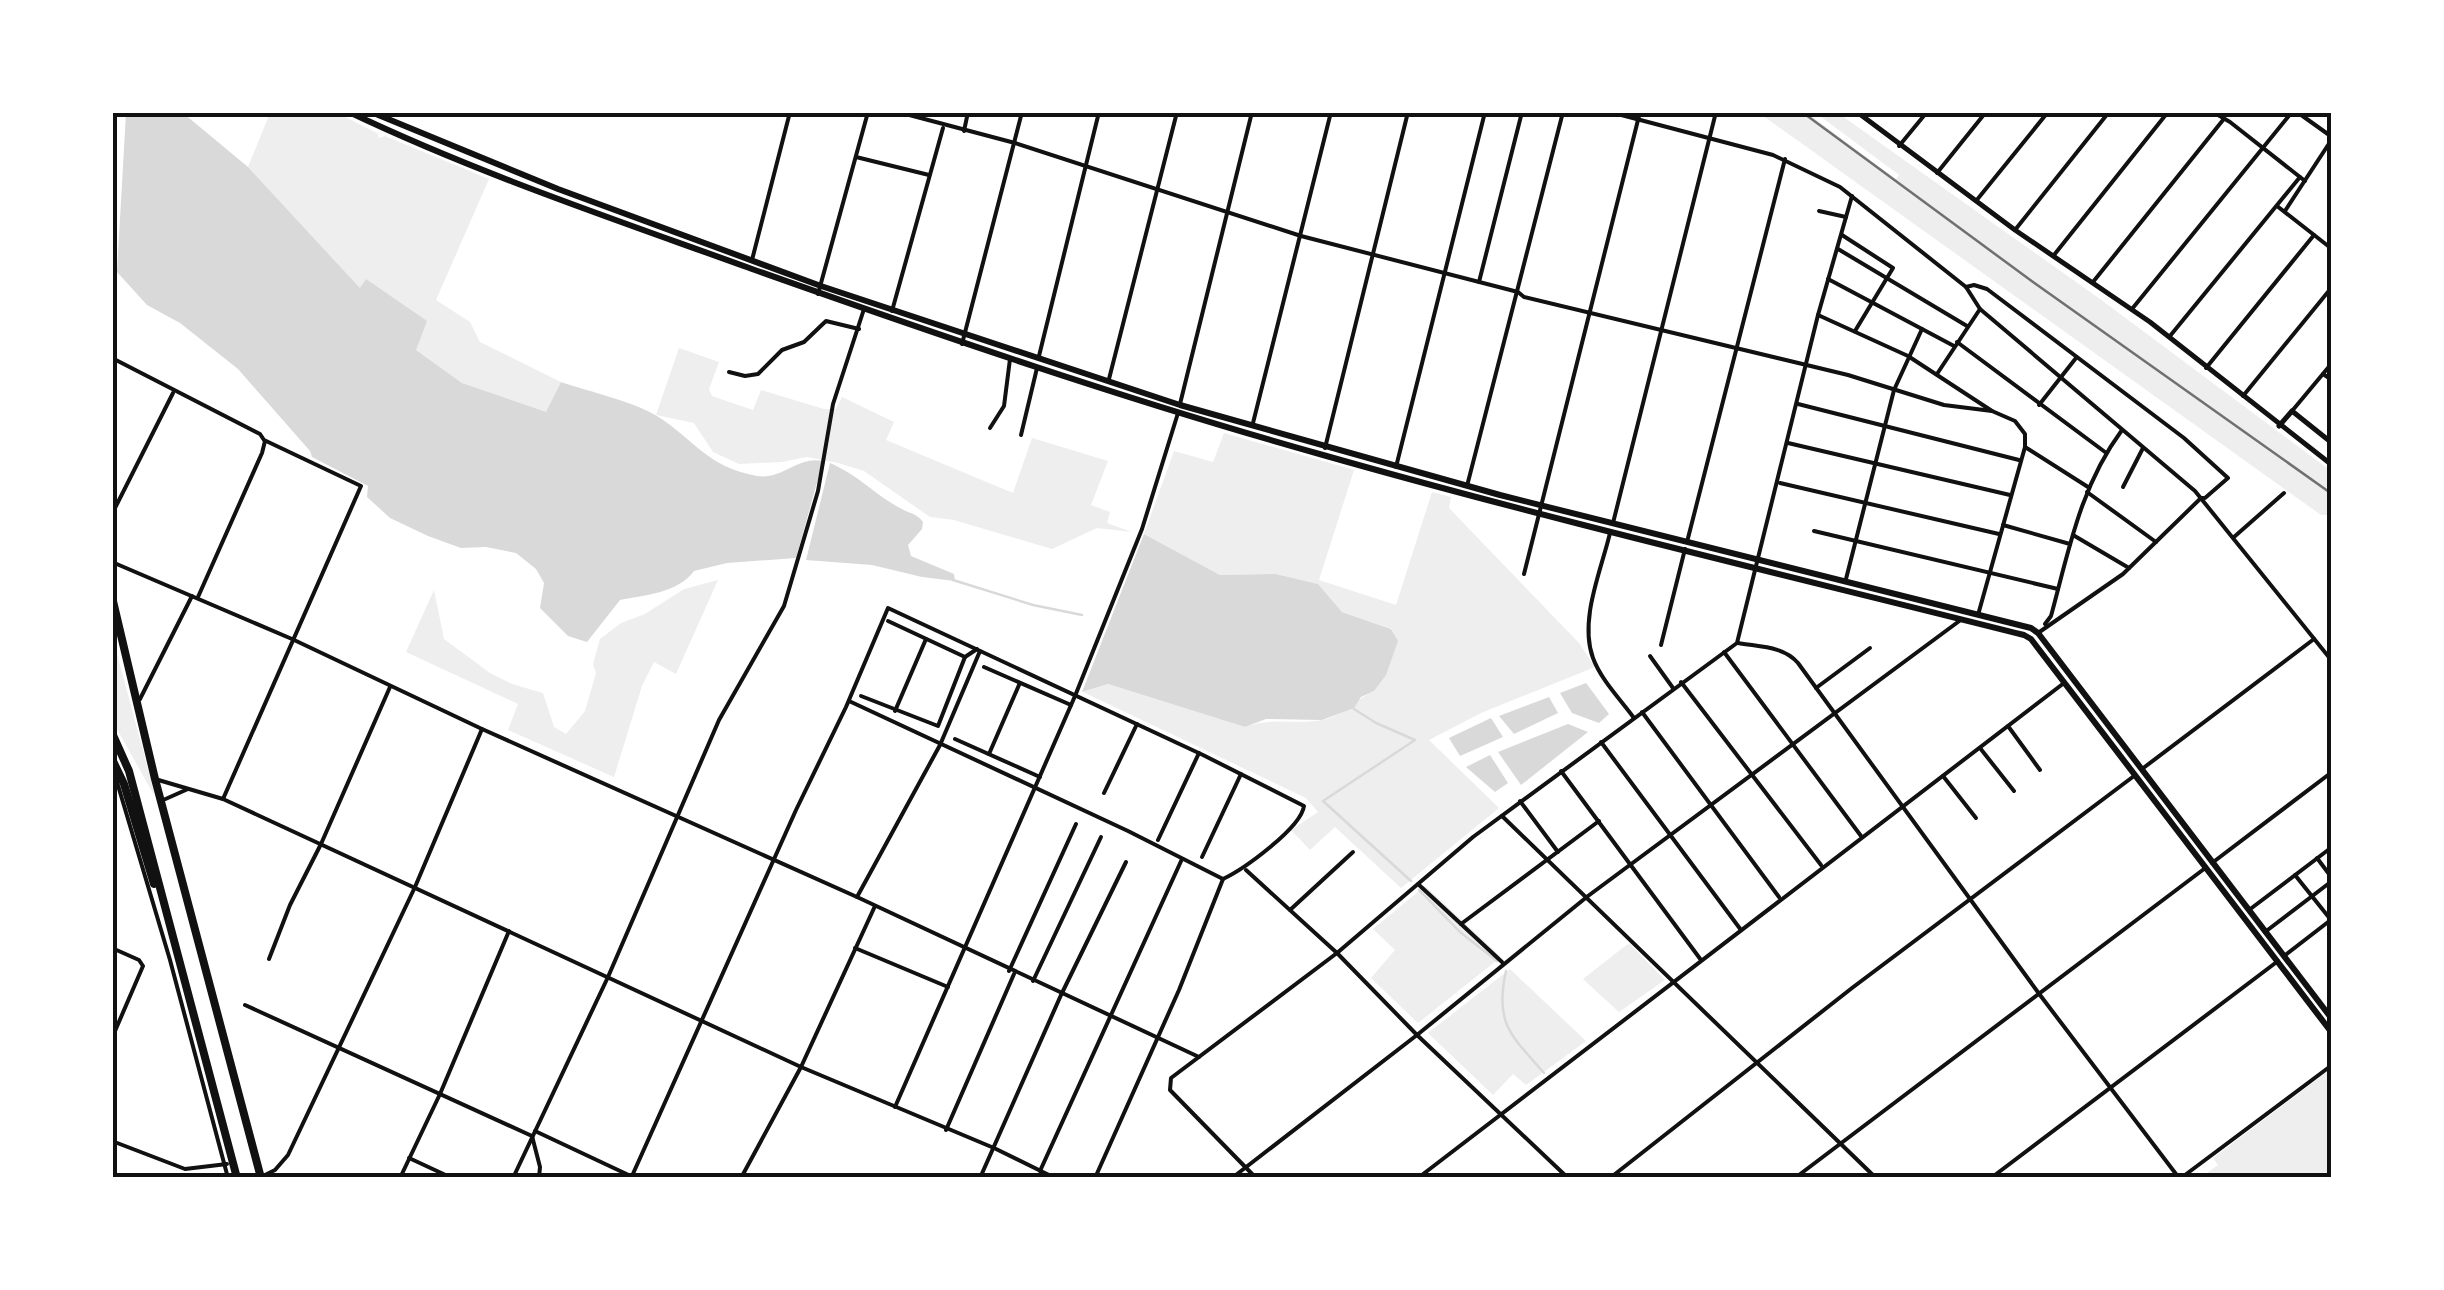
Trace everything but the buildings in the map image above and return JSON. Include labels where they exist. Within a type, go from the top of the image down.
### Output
[{"type":"highway","points":[[112,597],[155,779],[261,1177]]},
{"type":"highway","points":[[112,732],[126,763],[229,1164],[237,1178]]},
{"type":"highway","points":[[112,759],[124,784],[166,916]]},
{"type":"main road","points":[[349,112],[820,290],[892,311],[1010,359],[1108,383],[1179,409]]},
{"type":"main road","points":[[371,112],[517,178]]},
{"type":"main road","points":[[557,193],[752,260],[864,309],[1324,452],[1945,610],[2040,630],[2138,772]]},
{"type":"main road","points":[[1206,417],[1252,427],[1324,452],[1467,486],[1499,499]]},
{"type":"main road","points":[[1945,610],[1962,620],[2028,637],[2155,794],[2206,868],[2332,1020]]},
{"type":"main road","points":[[2155,794],[2214,862],[2332,1033]]},
{"type":"street","points":[[752,260],[790,112]]},
{"type":"street","points":[[820,290],[868,112]]},
{"type":"street","points":[[898,112],[1014,143],[1300,236],[1518,292],[1524,298],[1806,366],[1944,404],[1992,411]]},
{"type":"street","points":[[964,131],[968,112]]},
{"type":"street","points":[[964,340],[1022,112]]},
{"type":"street","points":[[1022,435],[1099,112]]},
{"type":"street","points":[[1108,383],[1177,112]]},
{"type":"street","points":[[895,1107],[1071,706],[1142,530],[1179,409],[1252,112]]},
{"type":"street","points":[[1252,427],[1331,112]]},
{"type":"street","points":[[1324,452],[1408,112]]},
{"type":"street","points":[[1395,468],[1485,112]]},
{"type":"street","points":[[1478,282],[1522,112]]},
{"type":"street","points":[[1467,486],[1564,112]]},
{"type":"street","points":[[1610,112],[1639,116],[1785,160],[1852,196],[1966,287],[1980,309],[2200,498],[2332,661]]},
{"type":"street","points":[[1634,718],[1600,671],[1590,646],[1588,622],[1716,112]]},
{"type":"street","points":[[1899,146],[1927,112]]},
{"type":"street","points":[[1937,174],[1986,112]]},
{"type":"street","points":[[1976,201],[2048,112]]},
{"type":"street","points":[[2015,230],[2109,112]]},
{"type":"street","points":[[2054,255],[2168,112]]},
{"type":"street","points":[[2212,112],[2302,179]]},
{"type":"street","points":[[2230,122],[2236,112]]},
{"type":"street","points":[[2132,309],[2294,112],[2332,138],[2170,337]]},
{"type":"street","points":[[1860,114],[1937,174],[2170,337],[2332,465]]},
{"type":"street","points":[[1524,574],[1639,116]]},
{"type":"street","points":[[2093,282],[2223,120]]},
{"type":"street","points":[[892,311],[943,127]]},
{"type":"street","points":[[856,157],[930,176]]},
{"type":"street","points":[[1662,645],[1785,160]]},
{"type":"street","points":[[2285,212],[2302,179]]},
{"type":"street","points":[[1737,643],[1818,315],[1852,196]]},
{"type":"street","points":[[2278,206],[2332,250]]},
{"type":"street","points":[[1820,211],[1846,218]]},
{"type":"street","points":[[1840,234],[1894,270],[1855,331]]},
{"type":"street","points":[[2206,368],[2314,236]]},
{"type":"street","points":[[1837,248],[1967,326]]},
{"type":"street","points":[[1828,280],[1956,344],[2105,452]]},
{"type":"street","points":[[1966,287],[1987,289],[2184,438],[2228,478],[2200,498],[2130,568],[2040,630]]},
{"type":"street","points":[[2242,397],[2332,287]]},
{"type":"street","points":[[512,1178],[608,977],[719,720],[788,595],[818,491],[834,404],[864,309]]},
{"type":"street","points":[[1937,374],[1980,309]]},
{"type":"street","points":[[1818,315],[1908,356],[2022,429],[2024,448],[1978,615]]},
{"type":"street","points":[[729,372],[758,374],[782,350],[808,339],[821,323],[859,329]]},
{"type":"street","points":[[1844,584],[1894,390],[1922,329]]},
{"type":"street","points":[[112,358],[260,434],[264,440],[361,486],[223,799]]},
{"type":"street","points":[[2039,404],[2076,358]]},
{"type":"street","points":[[990,428],[1004,406],[1010,359]]},
{"type":"street","points":[[2279,426],[2332,363]]},
{"type":"street","points":[[2323,374],[2332,380]]},
{"type":"street","points":[[112,514],[174,391]]},
{"type":"street","points":[[1798,404],[2019,460]]},
{"type":"street","points":[[2292,411],[2332,443]]},
{"type":"street","points":[[2040,630],[2051,616],[2087,489],[2105,452],[2122,429]]},
{"type":"street","points":[[138,704],[195,596],[262,453],[264,440]]},
{"type":"street","points":[[1788,444],[2010,495]]},
{"type":"street","points":[[2024,448],[2087,489],[2156,542]]},
{"type":"street","points":[[2123,487],[2144,448]]},
{"type":"street","points":[[1778,482],[1999,534]]},
{"type":"street","points":[[2234,537],[2284,493]]},
{"type":"street","points":[[2002,525],[2070,544]]},
{"type":"street","points":[[1814,531],[2058,589]]},
{"type":"street","points":[[2073,535],[2130,568]]},
{"type":"street","points":[[112,562],[292,639],[482,730],[857,897],[1199,1057]]},
{"type":"street","points":[[245,1005],[634,1177],[888,608],[1302,802],[1305,810],[1244,868],[1224,879],[1095,1178]]},
{"type":"street","points":[[1232,1178],[1588,896],[1962,620]]},
{"type":"street","points":[[888,621],[965,657]]},
{"type":"street","points":[[896,711],[926,639]]},
{"type":"street","points":[[1610,1178],[2314,639]]},
{"type":"street","points":[[1256,1178],[1170,1090],[1172,1078],[1337,952],[1502,815],[1737,643],[1789,653],[2180,1178],[2332,1065]]},
{"type":"street","points":[[1816,688],[1870,648]]},
{"type":"street","points":[[861,696],[938,726],[965,657],[978,650]]},
{"type":"street","points":[[857,897],[940,745],[978,650]]},
{"type":"street","points":[[1723,650],[1861,836]]},
{"type":"street","points":[[1650,656],[1673,688]]},
{"type":"street","points":[[984,667],[1071,706]]},
{"type":"street","points":[[1681,682],[1822,867]]},
{"type":"street","points":[[990,754],[1020,683]]},
{"type":"street","points":[[1418,1178],[2064,683]]},
{"type":"street","points":[[269,959],[390,687]]},
{"type":"street","points":[[849,702],[1128,830],[1224,879]]},
{"type":"street","points":[[1642,712],[1780,899]]},
{"type":"street","points":[[1104,793],[1137,724]]},
{"type":"street","points":[[2008,726],[2040,770]]},
{"type":"street","points":[[261,1177],[275,1170],[288,1155],[415,887],[482,730]]},
{"type":"street","points":[[955,739],[1040,777]]},
{"type":"street","points":[[1601,742],[1741,930]]},
{"type":"street","points":[[1980,748],[2014,792]]},
{"type":"street","points":[[1158,840],[1199,753]]},
{"type":"street","points":[[112,767],[229,1164],[228,1178]]},
{"type":"street","points":[[1561,772],[1700,960]]},
{"type":"street","points":[[1794,1178],[2332,772]]},
{"type":"street","points":[[1202,857],[1241,774]]},
{"type":"street","points":[[1943,776],[1976,818]]},
{"type":"street","points":[[155,779],[223,799],[801,1067],[994,1148],[1055,1178]]},
{"type":"street","points":[[161,801],[188,789]]},
{"type":"street","points":[[1520,802],[1558,852]]},
{"type":"street","points":[[1502,815],[1876,1178]]},
{"type":"street","points":[[1460,924],[1599,822]]},
{"type":"street","points":[[946,1130],[1076,824]]},
{"type":"street","points":[[1033,982],[1100,837]]},
{"type":"street","points":[[2249,910],[2332,847]]},
{"type":"street","points":[[1290,910],[1353,852]]},
{"type":"street","points":[[2265,932],[2332,879],[2316,858]]},
{"type":"street","points":[[1040,1171],[1182,859]]},
{"type":"street","points":[[980,1178],[1061,994],[1126,862]]},
{"type":"street","points":[[1244,868],[1337,952],[1416,1035],[1568,1178]]},
{"type":"street","points":[[1991,1178],[2331,920],[2295,875]]},
{"type":"street","points":[[1418,884],[1504,964]]},
{"type":"street","points":[[742,1178],[801,1067],[876,906]]},
{"type":"street","points":[[400,1178],[509,931]]},
{"type":"street","points":[[112,948],[138,960],[143,968],[112,1038]]},
{"type":"street","points":[[856,948],[948,987]]},
{"type":"street","points":[[534,1134],[539,1178]]},
{"type":"street","points":[[112,1141],[184,1168],[229,1164]]},
{"type":"street","points":[[409,1158],[452,1178]]},
{"type":"shaded area","points":[[126,113],[183,113],[248,167],[360,288],[366,279],[427,321],[416,350],[462,383],[546,412],[561,382],[610,397],[657,416],[726,466],[757,476],[775,475],[805,462],[823,461],[796,558],[727,563],[694,571],[670,589],[620,600],[587,642],[568,636],[540,608],[544,583],[536,569],[516,553],[486,547],[461,548],[390,518],[367,497],[368,486],[312,457],[238,369],[180,323],[147,305],[117,272]]},
{"type":"shaded area","points":[[270,113],[337,113],[377,133],[379,138],[385,136],[489,179],[436,300],[470,322],[480,342],[561,382],[546,413],[462,383],[416,350],[366,279],[361,289],[248,167]]},
{"type":"shaded area","points":[[1759,113],[1807,113],[1896,179],[1899,175],[1816,113],[1838,113],[2100,299],[2331,471],[2331,515],[2321,515]]},
{"type":"shaded area","points":[[679,348],[719,362],[709,389],[712,396],[753,410],[761,390],[824,409],[836,409],[842,397],[894,422],[886,440],[1013,493],[1032,438],[1108,461],[1091,505],[1110,512],[1107,523],[1132,532],[1097,528],[1052,549],[954,520],[930,517],[864,471],[838,463],[807,457],[739,464],[713,452],[694,423],[656,415]]},
{"type":"shaded area","points":[[1224,433],[1354,470],[1319,580],[1396,605],[1432,492],[1451,497],[1449,508],[1579,643],[1595,667],[1481,713],[1429,740],[1499,808],[1401,888],[1335,827],[1310,850],[1291,830],[1318,812],[1306,798],[1083,692],[1108,684],[1245,727],[1326,719],[1374,691],[1392,629],[1342,612],[1318,584],[1276,574],[1220,575],[1144,534],[1174,451],[1213,462]]},
{"type":"shaded area","points":[[830,463],[916,515],[923,522],[908,545],[911,556],[954,574],[955,581],[872,565],[806,560]]},
{"type":"shaded area","points":[[1144,534],[1220,575],[1276,574],[1318,584],[1342,612],[1391,629],[1398,641],[1386,675],[1354,708],[1322,720],[1266,719],[1245,727],[1108,684],[1082,692]]},
{"type":"shaded area","points":[[718,580],[676,674],[654,662],[642,686],[614,777],[508,730],[518,704],[406,652],[434,590],[444,639],[490,673],[543,693],[554,727],[566,734],[585,711],[596,673],[593,664],[600,639],[621,623],[645,614],[684,589]]},
{"type":"shaded area","points":[[112,635],[152,784],[154,795],[113,722]]},
{"type":"shaded area","points":[[1586,683],[1609,714],[1599,723],[1572,713],[1560,693]]},
{"type":"shaded area","points":[[1549,697],[1558,713],[1514,734],[1499,716]]},
{"type":"shaded area","points":[[1491,718],[1503,737],[1460,756],[1449,738]]},
{"type":"shaded area","points":[[1568,724],[1588,732],[1521,785],[1498,752]]},
{"type":"shaded area","points":[[1490,755],[1508,783],[1495,792],[1466,767]]},
{"type":"shaded area","points":[[1425,886],[1501,957],[1418,1023],[1371,978],[1395,950],[1373,929]]},
{"type":"shaded area","points":[[1629,943],[1665,980],[1619,1012],[1583,979]]},
{"type":"shaded area","points":[[1510,969],[1586,1041],[1526,1085],[1513,1074],[1493,1095],[1428,1033]]},
{"type":"shaded area","points":[[2331,1069],[2331,1177],[2201,1177],[2218,1165],[2213,1158]]},
{"type":"waterway","points":[[953,580],[1033,605],[1082,615]]},
{"type":"waterway","points":[[1354,709],[1415,740],[1323,801],[1411,881]]},
{"type":"waterway","points":[[1419,890],[1460,932],[1497,961]]},
{"type":"waterway","points":[[1506,971],[1504,1017],[1515,1038],[1544,1073]]},
{"type":"railway","points":[[1802,112],[2332,494]]}]
